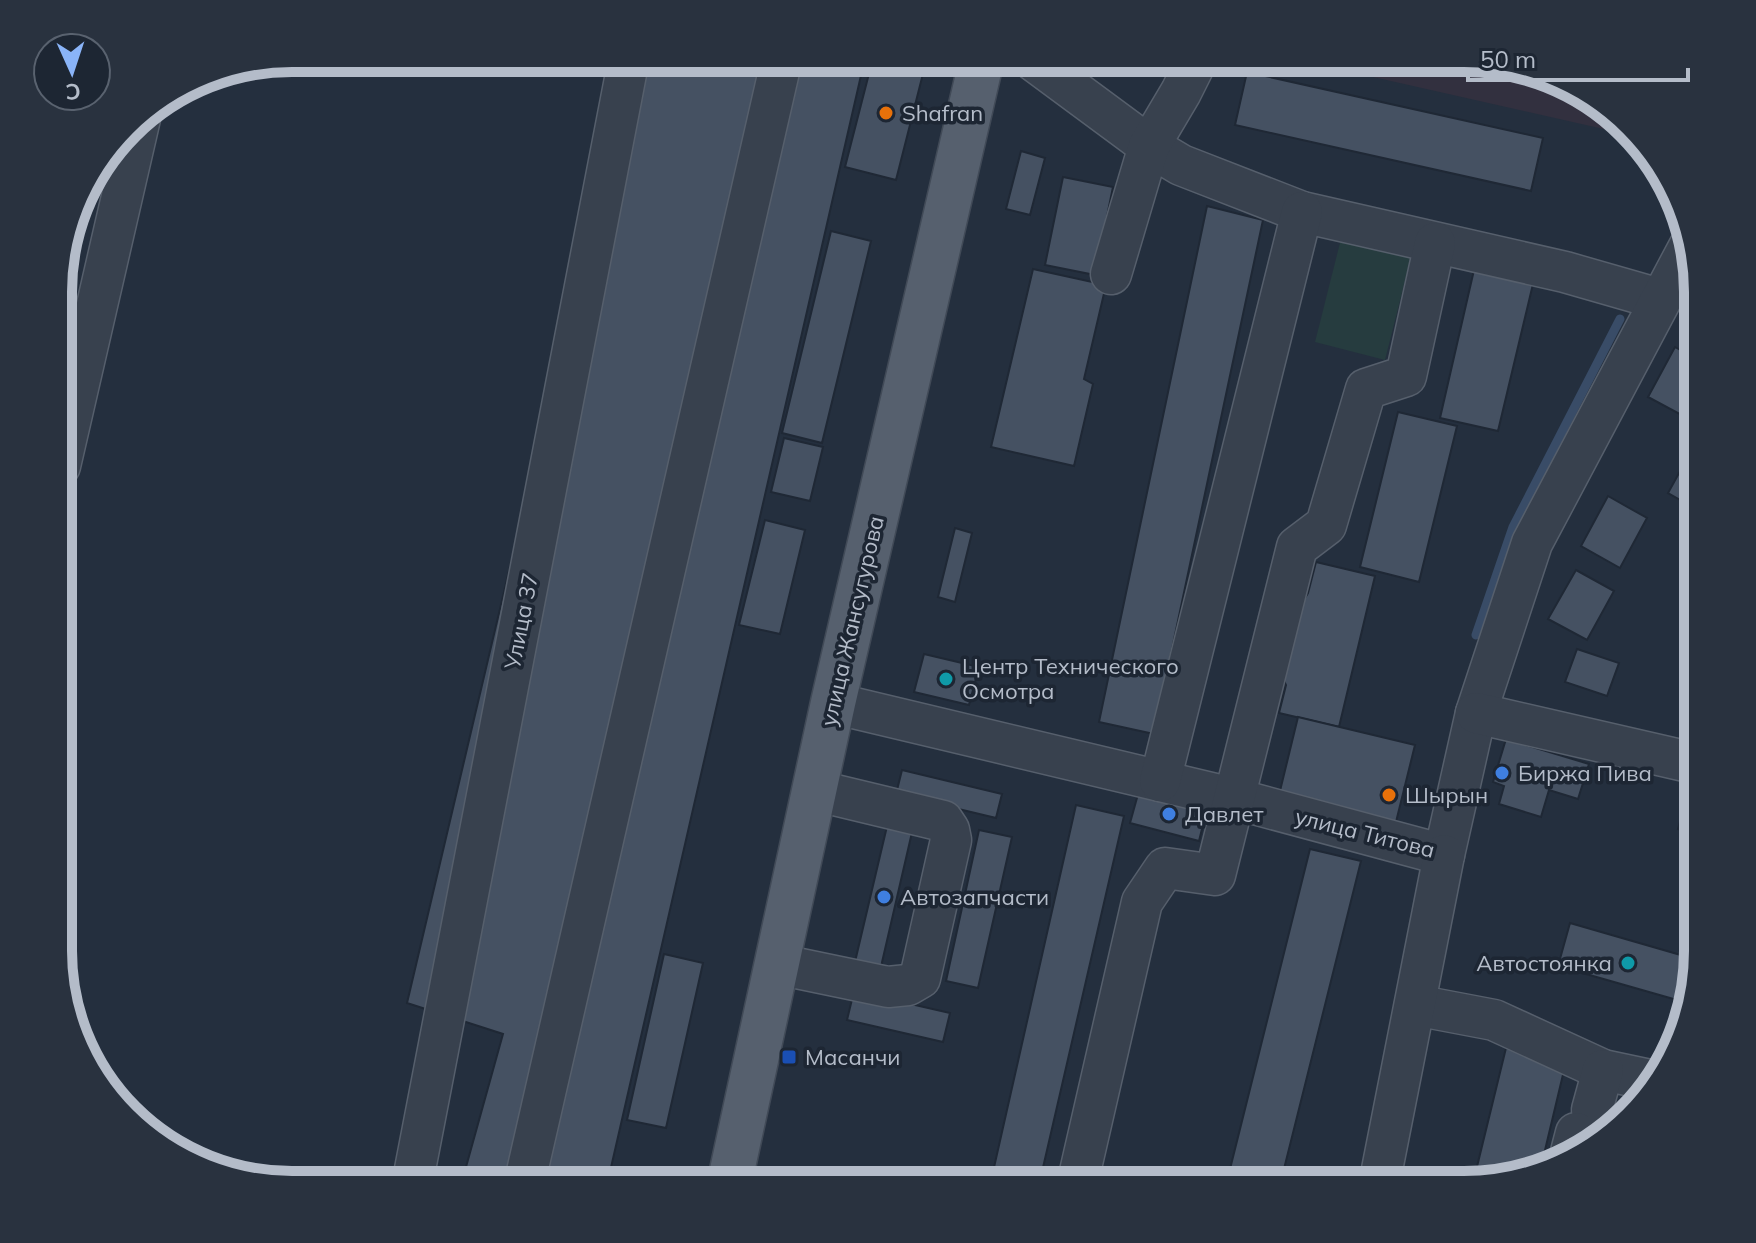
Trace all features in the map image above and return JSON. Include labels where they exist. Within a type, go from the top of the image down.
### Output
[{"type":"main road","name":"улица Жансугурова","points":[[732,1171],[833,703],[979,72]]},
{"type":"street","name":"Улица 37","points":[[415,1171],[626,72]]},
{"type":"street","points":[[527,1171],[779,72]]},
{"type":"street","points":[[1049,72],[1149,146],[1181,165],[1302,212],[1565,272],[1659,299]]},
{"type":"street","points":[[1111,274],[1149,146],[1191,72]]},
{"type":"street","points":[[72,414],[135,139]]},
{"type":"street","points":[[1160,781],[1302,212]]},
{"type":"street","points":[[1080,1171],[1142,902],[1165,868],[1215,875],[1297,547],[1326,525],[1366,389],[1406,376],[1435,243]]},
{"type":"street","name":"улица Титова","points":[[833,703],[1236,799],[1444,855],[1476,713],[1532,543],[1682,260]]},
{"type":"street","points":[[1476,713],[1684,761]]},
{"type":"street","points":[[777,964],[888,987],[908,985],[920,978],[951,840],[943,821],[814,790]]},
{"type":"street","points":[[1382,1171],[1444,855]]},
{"type":"street","points":[[1415,1005],[1494,1020],[1603,1070],[1643,1079]]},
{"type":"street","points":[[1579,1134],[1603,1070]]},
{"type":"shaded area","points":[[1351,72],[1479,72],[1507,76],[1561,95],[1598,117],[1615,132]]},
{"type":"green space","points":[[1342,235],[1412,253],[1385,360],[1315,342]]},
{"type":"building","points":[[627,72],[862,72],[610,1171],[465,1171],[503,1034],[407,1003]]},
{"type":"building","name":"Shafran","points":[[869,72],[923,72],[896,180],[845,167]]},
{"type":"building","points":[[1247,72],[1543,138],[1531,191],[1235,125]]},
{"type":"building","points":[[1021,151],[1045,158],[1030,215],[1006,209]]},
{"type":"building","points":[[1063,177],[1113,187],[1095,275],[1045,265]]},
{"type":"building","points":[[1207,206],[1263,220],[1154,734],[1099,722]]},
{"type":"building","points":[[831,231],[871,241],[822,443],[782,433]]},
{"type":"building","points":[[1033,269],[1106,285],[1084,379],[1093,384],[1074,466],[991,447]]},
{"type":"building","points":[[1474,270],[1533,284],[1498,431],[1440,418]]},
{"type":"building","points":[[1675,347],[1684,352],[1684,416],[1648,397]]},
{"type":"building","points":[[1398,412],[1457,426],[1419,582],[1360,567]]},
{"type":"building","points":[[784,438],[823,447],[810,501],[771,492]]},
{"type":"building","points":[[1684,464],[1684,502],[1668,493]]},
{"type":"building","points":[[1608,496],[1647,518],[1620,568],[1581,546]]},
{"type":"building","points":[[765,520],[805,530],[780,634],[739,625]]},
{"type":"building","points":[[955,528],[972,533],[955,602],[938,597]]},
{"type":"building","points":[[1316,562],[1375,576],[1339,727],[1279,713],[1286,685],[1271,653],[1308,593]]},
{"type":"building","points":[[1576,570],[1614,591],[1587,640],[1548,619]]},
{"type":"building","points":[[1577,649],[1619,663],[1607,696],[1565,682]]},
{"type":"building","name":"Центр Технического Осмотра","points":[[924,654],[979,667],[969,705],[914,692]]},
{"type":"building","name":"Шырын","points":[[1298,717],[1415,745],[1396,822],[1279,795]]},
{"type":"building","name":"Биржа Пива","points":[[1506,739],[1589,764],[1578,799],[1549,790],[1541,817],[1499,804],[1504,786],[1493,782]]},
{"type":"building","points":[[902,770],[1002,794],[996,818],[896,794]]},
{"type":"building","name":"Давлет","points":[[1140,787],[1208,805],[1199,841],[1130,823]]},
{"type":"building","points":[[1076,805],[1124,816],[1042,1171],[993,1171]]},
{"type":"building","points":[[1684,807],[1684,830],[1678,829]]},
{"type":"building","name":"Автозапчасти","points":[[888,822],[913,828],[880,971],[854,966]]},
{"type":"building","points":[[979,830],[1012,837],[978,988],[946,981]]},
{"type":"building","points":[[1310,849],[1361,861],[1284,1171],[1230,1171]]},
{"type":"building","name":"Автостоянка","points":[[1570,923],[1684,956],[1678,1000],[1558,966]]},
{"type":"building","points":[[664,954],[703,963],[666,1128],[627,1120]]},
{"type":"building","points":[[854,991],[950,1013],[943,1042],[847,1020]]},
{"type":"building","points":[[1506,1048],[1566,1062],[1544,1156],[1521,1164],[1476,1170]]},
{"type":"waterway","points":[[1476,635],[1513,527],[1620,319]]},
{"type":"place","name":"Shafran","points":[[886,113]]},
{"type":"place","name":"Центр Технического Осмотра","points":[[946,679]]},
{"type":"place","name":"Биржа Пива","points":[[1502,773]]},
{"type":"place","name":"Шырын","points":[[1389,795]]},
{"type":"place","name":"Давлет","points":[[1169,814]]},
{"type":"place","name":"Автозапчасти","points":[[884,897]]},
{"type":"place","name":"Автостоянка","points":[[1628,963]]},
{"type":"place","name":"Масанчи","points":[[789,1057]]}]
